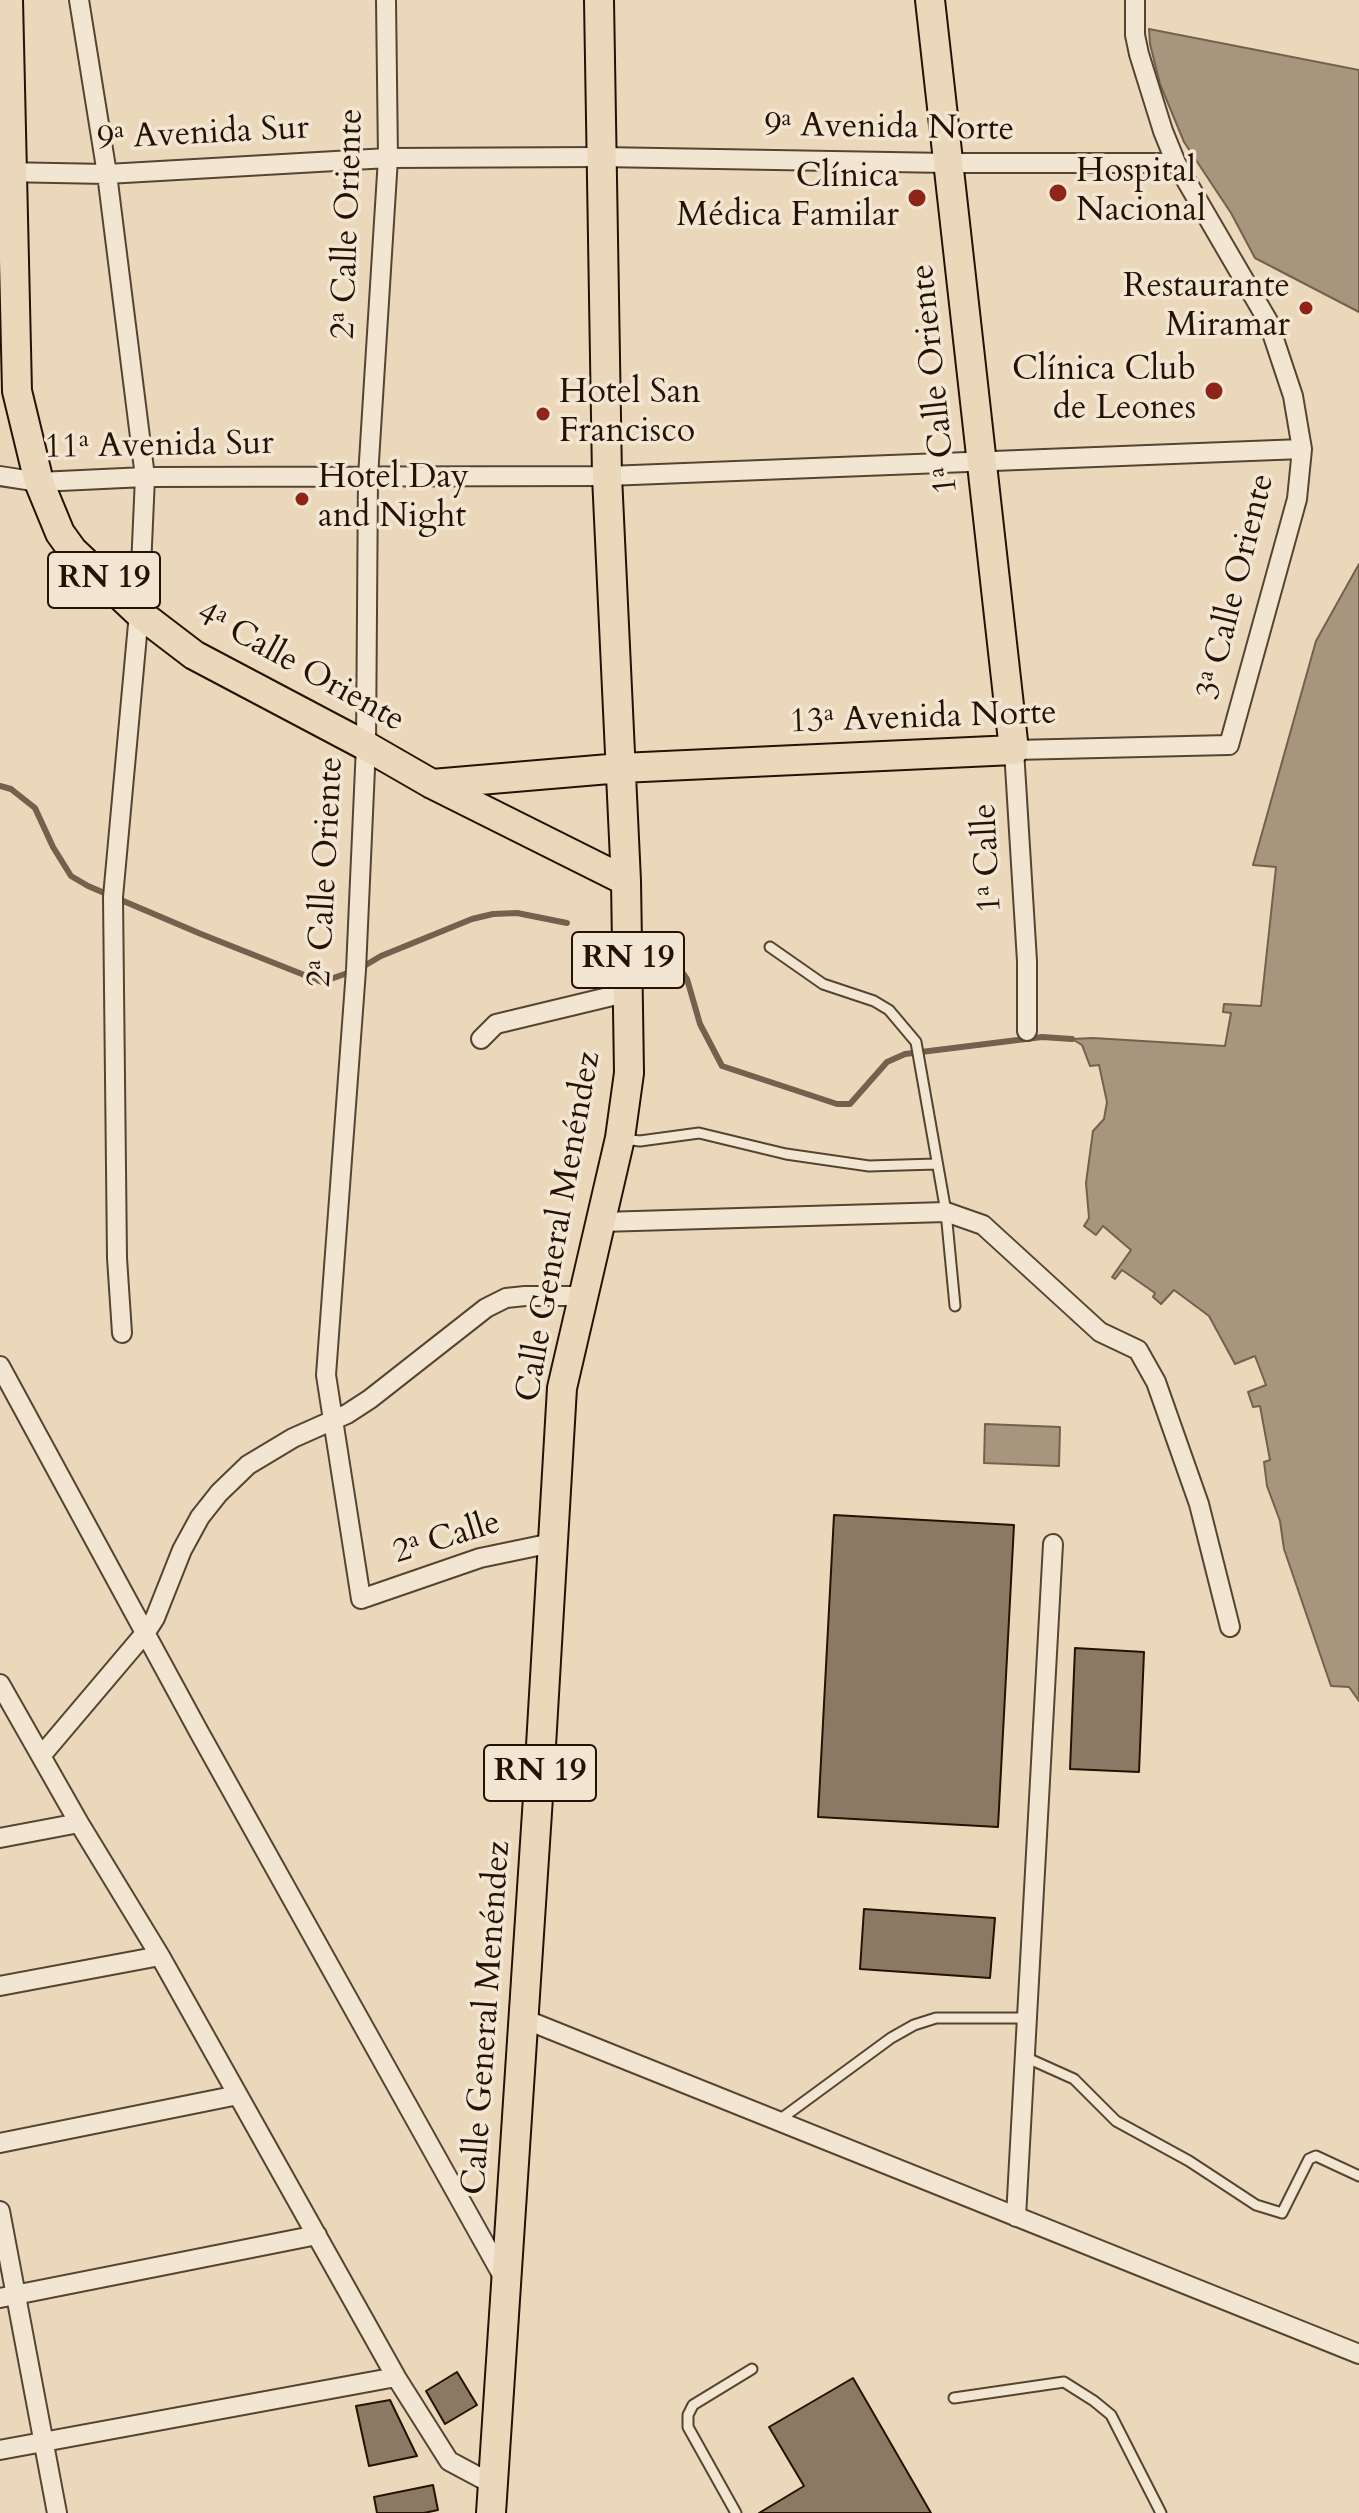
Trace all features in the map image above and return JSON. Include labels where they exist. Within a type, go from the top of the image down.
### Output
[{"type":"main road","name":"4ª Calle Oriente","points":[[8,0],[6,172],[17,391],[39,482],[56,524],[73,551],[139,613],[194,655],[432,784],[626,881]]},
{"type":"main road","name":"Calle General Menéndez","points":[[491,2513],[562,1388],[620,1138],[629,1073],[626,881],[607,476],[599,0]]},
{"type":"main road","name":"1ª Calle Oriente","points":[[930,0],[1014,750]]},
{"type":"main road","name":"13ª Avenida Norte","points":[[432,784],[621,768],[1014,750]]},
{"type":"street","points":[[79,0],[107,174],[145,477],[139,613],[113,897],[117,1258],[122,1333]]},
{"type":"street","name":"2ª Calle Oriente","points":[[361,1599],[326,1375],[356,970],[366,746],[368,477],[388,158],[386,0]]},
{"type":"street","name":"3ª Calle Oriente","points":[[1135,0],[1135,35],[1139,54],[1176,163],[1268,321],[1293,396],[1302,449],[1297,499],[1229,745]]},
{"type":"street","name":"9ª Avenida Sur","points":[[6,172],[107,174],[388,158],[601,157]]},
{"type":"street","name":"9ª Avenida Norte","points":[[601,157],[1176,163]]},
{"type":"street","name":"11ª Avenida Sur","points":[[0,476],[39,482],[145,477],[607,476],[1302,449]]},
{"type":"street","name":"13ª Avenida Norte","points":[[1014,750],[1229,745]]},
{"type":"street","name":"1ª Calle","points":[[1014,750],[1027,961],[1027,1031]]},
{"type":"street","points":[[481,1039],[496,1024],[629,992]]},
{"type":"street","points":[[601,1222],[946,1212],[983,1225],[1100,1332],[1138,1350],[1156,1382],[1199,1504],[1230,1627]]},
{"type":"street","points":[[41,1756],[146,1632],[200,1517],[248,1465],[370,1399],[486,1308],[506,1298],[583,1296]]},
{"type":"street","points":[[0,1366],[207,1746],[506,2282]]},
{"type":"street","name":"2ª Calle","points":[[361,1599],[480,1558],[552,1543]]},
{"type":"street","points":[[1016,2217],[1053,1544]]},
{"type":"street","points":[[1,1690],[160,1956],[396,2377],[449,2461],[494,2485]]},
{"type":"street","points":[[0,1838],[79,1823]]},
{"type":"street","points":[[0,1986],[160,1956]]},
{"type":"street","points":[[524,2019],[1359,2354]]},
{"type":"street","points":[[0,2143],[238,2095]]},
{"type":"street","points":[[0,2211],[8,2297],[57,2513]]},
{"type":"street","points":[[8,2297],[317,2235]]},
{"type":"street","points":[[0,2450],[396,2377]]},
{"type":"lane","points":[[770,947],[823,984],[874,1001],[889,1010],[916,1042],[946,1212],[955,1306]]},
{"type":"lane","points":[[620,1138],[640,1141],[699,1133],[786,1154],[869,1166],[936,1164]]},
{"type":"lane","points":[[778,2121],[891,2038],[914,2025],[936,2018],[1027,2018]]},
{"type":"lane","points":[[1025,2057],[1074,2079],[1116,2121],[1189,2161],[1256,2205],[1282,2213],[1309,2159],[1316,2156],[1359,2176]]},
{"type":"lane","points":[[736,2513],[688,2427],[688,2415],[693,2405],[752,2369]]},
{"type":"lane","points":[[954,2398],[1064,2382],[1111,2415],[1161,2513]]},
{"type":"shaded area","points":[[1149,29],[1359,70],[1359,312],[1255,258],[1231,213],[1184,142],[1160,84]]},
{"type":"shaded area","points":[[1359,564],[1359,1701],[1349,1687],[1331,1686],[1284,1549],[1280,1521],[1267,1486],[1264,1462],[1270,1460],[1260,1406],[1253,1407],[1248,1392],[1266,1385],[1255,1356],[1235,1364],[1209,1316],[1174,1290],[1161,1304],[1153,1297],[1155,1293],[1122,1270],[1115,1279],[1112,1277],[1131,1250],[1103,1226],[1096,1235],[1084,1226],[1089,1218],[1086,1183],[1093,1131],[1104,1119],[1107,1102],[1099,1065],[1090,1066],[1082,1045],[1072,1039],[1225,1046],[1231,1013],[1223,1012],[1224,1004],[1261,1006],[1276,867],[1253,865],[1316,641]]},
{"type":"shaded area","points":[[985,1424],[1060,1427],[1059,1466],[984,1463]]},
{"type":"building","points":[[834,1515],[1014,1525],[998,1827],[818,1817]]},
{"type":"building","points":[[1075,1648],[1144,1652],[1139,1772],[1070,1769]]},
{"type":"building","points":[[864,1909],[995,1918],[990,1978],[860,1969]]},
{"type":"building","points":[[457,2372],[477,2405],[445,2424],[426,2391]]},
{"type":"building","points":[[853,2378],[931,2513],[759,2513],[804,2486],[769,2427]]},
{"type":"building","points":[[390,2400],[417,2456],[369,2466],[356,2406]]},
{"type":"building","points":[[433,2485],[438,2510],[377,2513],[374,2497]]},
{"type":"waterway","points":[[0,786],[11,789],[35,808],[71,876],[201,934],[322,982],[472,919],[517,913],[567,923]]},
{"type":"waterway","points":[[653,942],[665,948],[687,979],[700,1024],[722,1066],[837,1104],[850,1104],[887,1062],[905,1054],[1042,1037],[1072,1039]]},
{"type":"place","name":"Hospital Nacional","points":[[1058,193]]},
{"type":"place","name":"Clínica Médica Familar","points":[[917,198]]},
{"type":"place","name":"Restaurante Miramar","points":[[1306,308]]},
{"type":"place","name":"Clínica Club de Leones","points":[[1214,391]]},
{"type":"place","name":"Hotel San Francisco","points":[[543,414]]},
{"type":"place","name":"Hotel Day and Night","points":[[302,499]]}]
